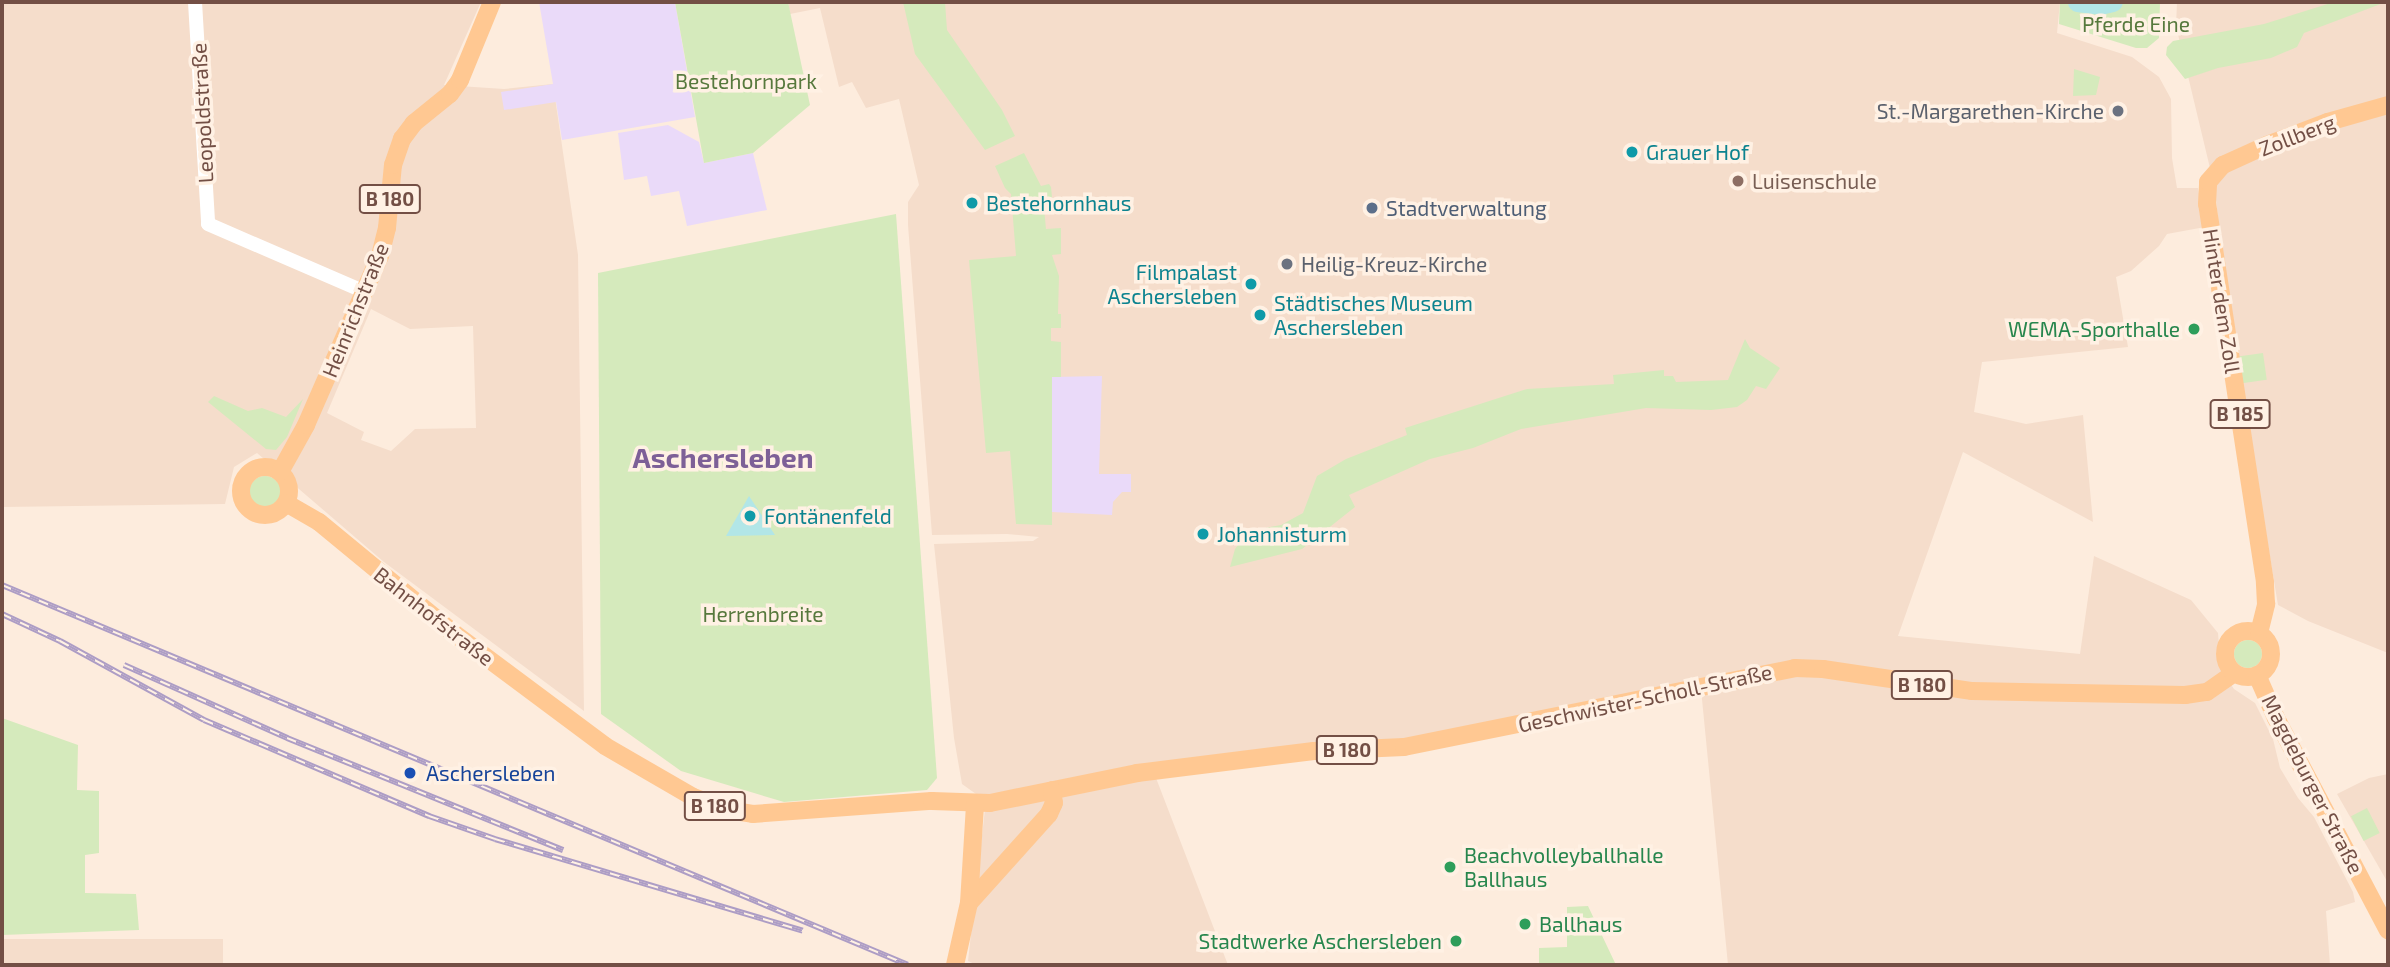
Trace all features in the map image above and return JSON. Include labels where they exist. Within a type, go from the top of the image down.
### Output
[{"type":"main road","name":"Heinrichstraße","points":[[280,472],[306,425],[365,292],[384,242],[393,164],[402,139],[414,123],[450,94],[460,80],[492,2]]},
{"type":"main road","name":"Zollberg","points":[[2211,177],[2223,165],[2267,145],[2328,122],[2388,105]]},
{"type":"main road","name":"Hinter dem Zoll","points":[[2211,177],[2207,204],[2265,582],[2266,604],[2259,633]]},
{"type":"main road","points":[[265,467],[280,472],[289,486],[286,503],[277,512],[262,516],[248,509],[242,498],[242,484],[250,472],[265,467]]},
{"type":"main road","name":"Bahnhofstraße","points":[[286,503],[319,523],[424,609],[582,729],[683,792],[728,810],[773,814],[949,801],[975,804]]},
{"type":"main road","points":[[2242,632],[2259,633],[2269,644],[2271,657],[2266,669],[2258,675],[2246,677],[2234,673],[2225,659],[2228,642],[2242,632]]},
{"type":"main road","name":"Geschwister-Scholl-Straße","points":[[1052,790],[1137,773],[1300,752],[1417,746],[1795,668],[1823,669],[1982,692],[2185,695],[2207,692],[2234,673]]},
{"type":"main road","name":"Magdeburger Straße","points":[[2258,675],[2276,718],[2388,930]]},
{"type":"main road","points":[[969,903],[1049,814],[1054,803],[1052,790]]},
{"type":"main road","name":"B 180","points":[[975,804],[1052,790]]},
{"type":"main road","points":[[955,965],[969,903],[975,804]]},
{"type":"main road","points":[[972,859],[979,870],[998,870]]},
{"type":"street","name":"Leopoldstraße","points":[[195,2],[208,224],[365,292]]},
{"type":"shaded area","points":[[2,2],[481,2],[444,85],[504,89],[553,84],[578,255],[584,711],[384,562],[257,453],[234,467],[225,504],[2,507]],"holes":[[[371,309],[410,329],[473,326],[476,428],[415,429],[391,451],[361,440],[364,432],[327,413]]]},
{"type":"shaded area","points":[[539,2],[675,2],[695,117],[562,140],[556,102],[504,110],[501,92],[553,84]]},
{"type":"shaded area","points":[[788,2],[2060,2],[2057,33],[2132,57],[2159,77],[2171,99],[2172,158],[2177,188],[2198,188],[2205,227],[2167,234],[2159,246],[2131,271],[2116,277],[2128,347],[1982,362],[1974,412],[2026,424],[2083,415],[2093,522],[1963,452],[1898,636],[2080,654],[2094,556],[2191,600],[2218,633],[2221,670],[2234,689],[2255,703],[2273,739],[2280,768],[2298,798],[2314,817],[2353,892],[2355,902],[2326,911],[2330,965],[1728,965],[1701,689],[1395,742],[1151,765],[1228,965],[977,965],[968,961],[985,809],[976,794],[962,784],[954,738],[934,544],[1033,541],[1039,537],[1007,534],[932,535],[908,225],[908,202],[919,185],[899,99],[866,108],[852,82],[839,87],[820,8],[790,14]]},
{"type":"shaded area","points":[[2177,2],[2388,2],[2388,653],[2308,621],[2278,605],[2224,282],[2215,189],[2176,26]]},
{"type":"shaded area","points":[[668,125],[699,142],[704,163],[753,153],[767,210],[687,226],[679,191],[651,196],[647,176],[624,180],[618,133]]},
{"type":"shaded area","points":[[1102,376],[1099,474],[1131,474],[1131,492],[1122,492],[1113,502],[1112,515],[1052,512],[1052,377]]},
{"type":"shaded area","points":[[2388,774],[2388,883],[2337,794],[2369,778]]},
{"type":"shaded area","points":[[2,939],[223,939],[223,965],[2,965]]},
{"type":"green space","name":"Bestehornpark","points":[[675,2],[788,2],[810,105],[753,153],[704,163]]},
{"type":"green space","points":[[903,2],[945,2],[947,30],[1002,110],[1015,136],[985,150],[915,54]]},
{"type":"green space","name":"Pferde Eine","points":[[2060,2],[2160,2],[2159,38],[2147,48],[2136,48],[2059,24]]},
{"type":"green space","points":[[2334,2],[2386,2],[2304,33],[2297,47],[2271,58],[2218,68],[2185,79],[2166,55],[2167,47],[2173,41],[2264,24]]},
{"type":"green space","points":[[2074,69],[2100,77],[2096,95],[2073,96]]},
{"type":"green space","points":[[1024,153],[1041,186],[1049,184],[1051,187],[1053,207],[1044,208],[1046,229],[1061,228],[1061,254],[1052,255],[1059,276],[1058,314],[1061,314],[1061,328],[1051,328],[1051,341],[1061,342],[1061,377],[1052,377],[1052,525],[1016,524],[1010,451],[986,453],[969,260],[1016,256],[1011,194],[1005,188],[995,166]]},
{"type":"green space","name":"Herrenbreite","points":[[896,214],[937,778],[927,790],[784,802],[681,771],[601,714],[598,273]]},
{"type":"green space","points":[[1745,339],[1750,348],[1780,368],[1766,389],[1756,386],[1747,400],[1737,407],[1711,410],[1646,408],[1521,429],[1473,448],[1430,459],[1349,495],[1355,507],[1302,549],[1230,567],[1235,549],[1249,531],[1281,525],[1303,513],[1317,476],[1346,459],[1407,435],[1405,428],[1527,389],[1614,384],[1613,375],[1664,370],[1664,376],[1673,376],[1676,382],[1728,380]]},
{"type":"green space","points":[[2263,353],[2267,380],[2240,383],[2236,357]]},
{"type":"green space","points":[[214,396],[248,411],[262,408],[286,417],[303,399],[287,437],[276,450],[266,449],[208,402]]},
{"type":"green space","points":[[265,476],[276,481],[281,492],[276,503],[265,508],[254,503],[249,492],[254,481]]},
{"type":"green space","points":[[2248,640],[2258,644],[2262,654],[2258,664],[2248,668],[2238,664],[2234,654],[2238,644]]},
{"type":"green space","points":[[2,718],[78,745],[77,790],[99,791],[99,853],[85,855],[85,893],[136,894],[139,930],[2,935]]},
{"type":"green space","points":[[2367,808],[2380,833],[2364,841],[2351,816]]},
{"type":"green space","points":[[1588,906],[1616,965],[1539,965],[1539,948],[1567,947],[1567,907]]},
{"type":"water","name":"Fontänenfeld","points":[[749,496],[775,535],[726,536]]},
{"type":"waterway","points":[[2077,2],[2100,5],[2113,2]]},
{"type":"railway","points":[[2,585],[908,965]]},
{"type":"railway","points":[[2,614],[60,641],[204,720],[429,816],[495,839],[803,931]]},
{"type":"railway","points":[[124,665],[287,738],[563,850]]},
{"type":"place","name":"St.-Margarethen-Kirche","points":[[2118,111]]},
{"type":"place","name":"Grauer Hof","points":[[1632,152]]},
{"type":"place","name":"Luisenschule","points":[[1738,181]]},
{"type":"place","name":"Bestehornhaus","points":[[972,203]]},
{"type":"place","name":"Stadtverwaltung","points":[[1372,208]]},
{"type":"place","name":"Heilig-Kreuz-Kirche","points":[[1287,264]]},
{"type":"place","name":"Filmpalast Aschersleben","points":[[1251,284]]},
{"type":"place","name":"Städtisches Museum Aschersleben","points":[[1260,315]]},
{"type":"place","name":"WEMA-Sporthalle","points":[[2194,329]]},
{"type":"place","name":"Fontänenfeld","points":[[750,516]]},
{"type":"place","name":"Johannisturm","points":[[1203,534]]},
{"type":"place","name":"Aschersleben","points":[[410,773]]},
{"type":"place","name":"Beachvolleyballhalle Ballhaus","points":[[1450,867]]},
{"type":"place","name":"Ballhaus","points":[[1525,924]]},
{"type":"place","name":"Stadtwerke Aschersleben","points":[[1456,941]]},
{"type":"district","name":"Aschersleben","points":[[723,457]]}]
